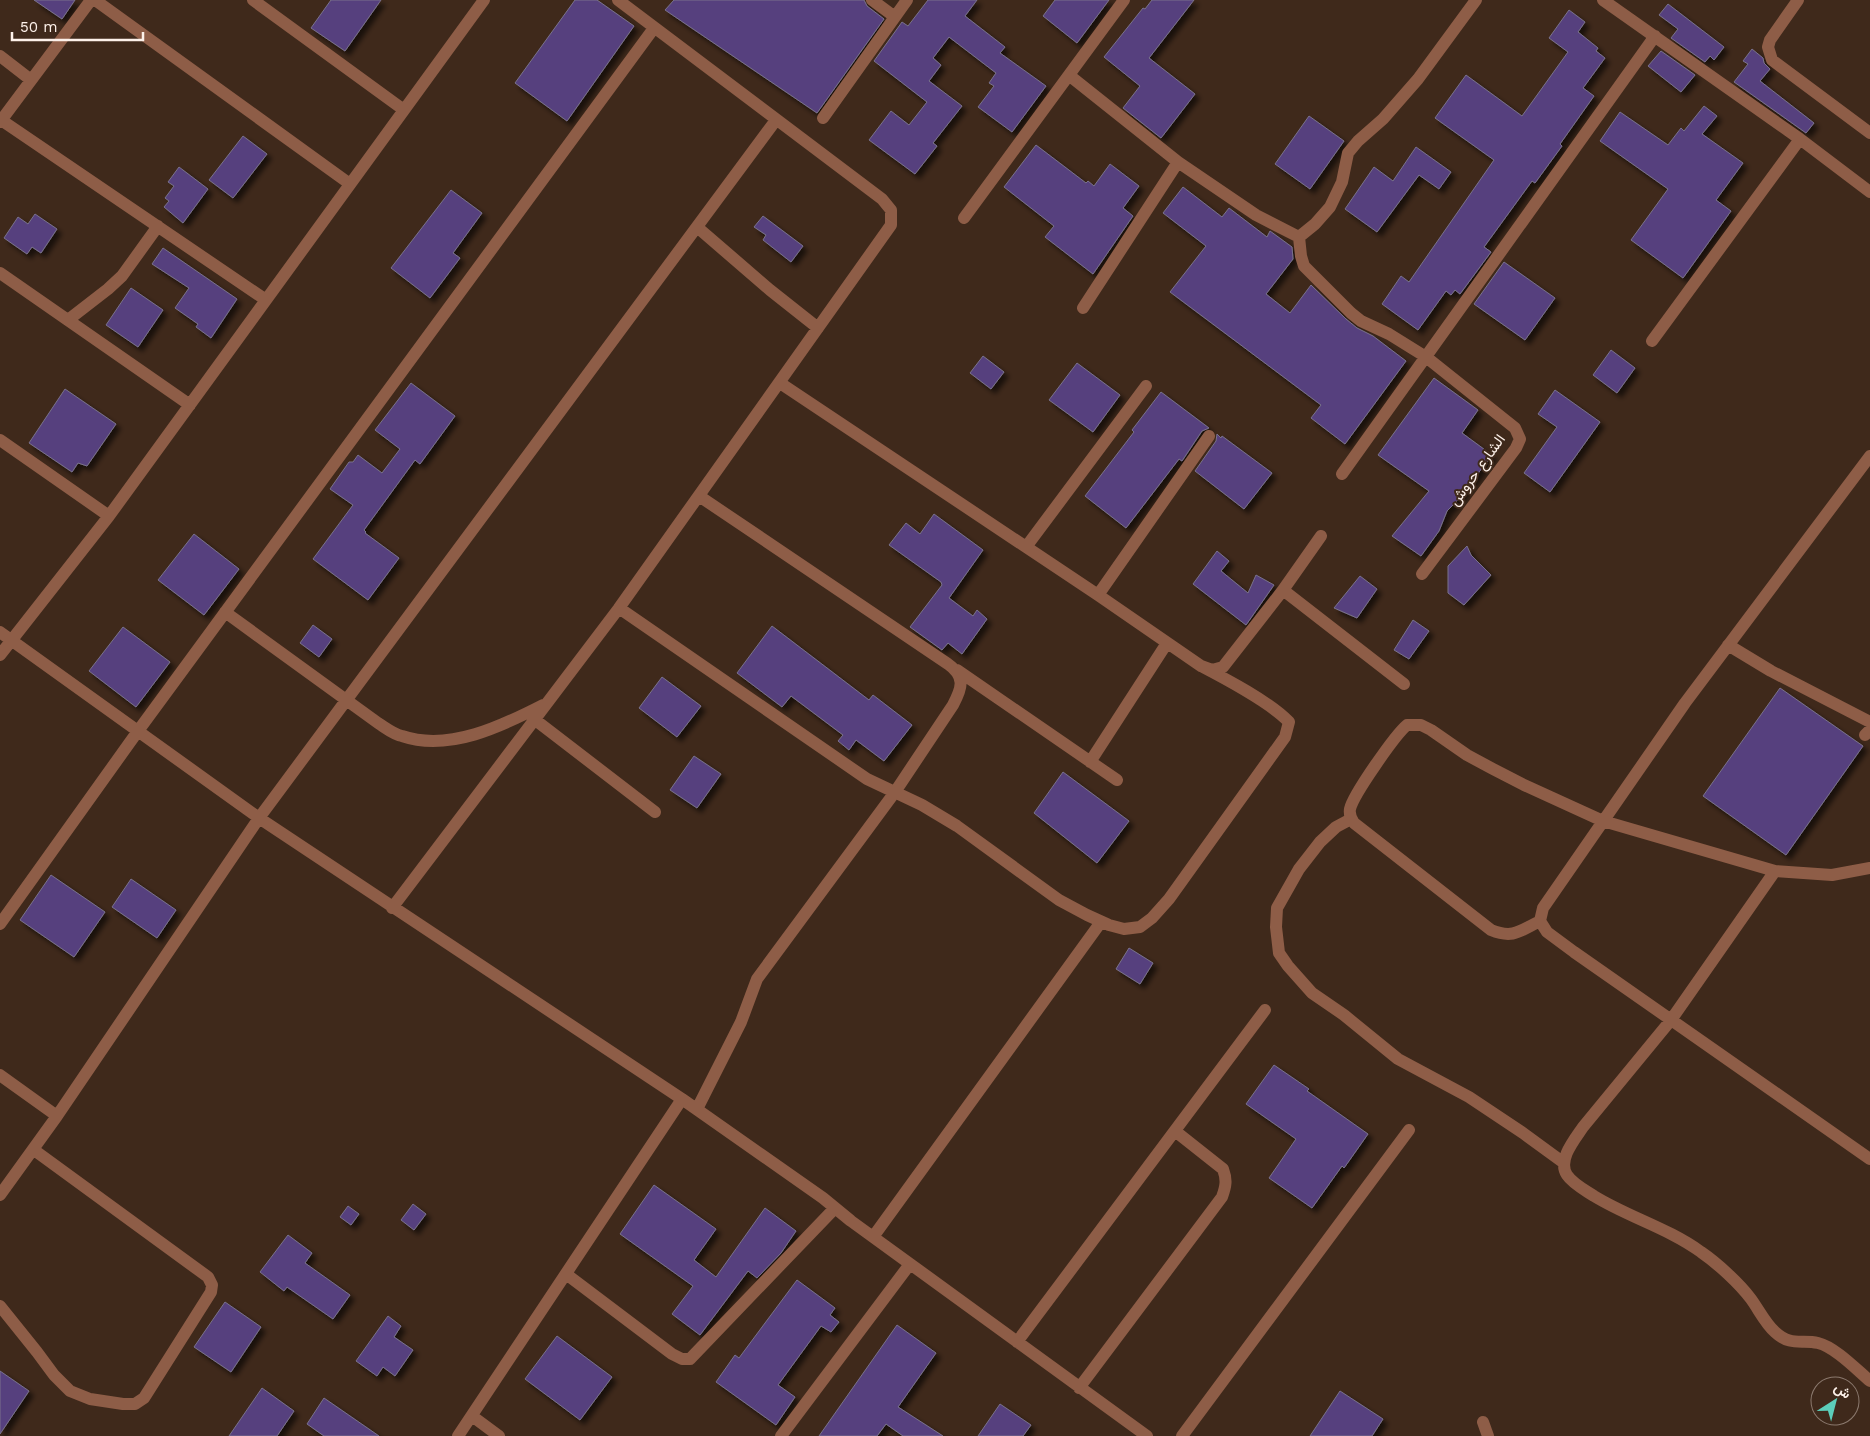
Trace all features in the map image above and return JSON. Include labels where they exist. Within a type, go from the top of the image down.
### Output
[{"type":"street","points":[[266,300],[1,121],[93,0],[350,184]]},
{"type":"street","points":[[253,0],[404,110]]},
{"type":"street","points":[[0,655],[109,516],[484,0]]},
{"type":"street","points":[[392,908],[618,608],[891,225],[891,210],[882,199],[618,0]]},
{"type":"street","points":[[872,0],[895,17]]},
{"type":"street","points":[[823,118],[907,0]]},
{"type":"street","points":[[964,218],[1124,0]]},
{"type":"street","points":[[1299,237],[1315,224],[1330,207],[1342,182],[1348,153],[1358,141],[1383,119],[1418,79],[1476,0]]},
{"type":"street","points":[[1603,0],[1800,139],[1870,192]]},
{"type":"street","points":[[1798,0],[1770,40],[1768,47],[1772,60],[1870,134]]},
{"type":"street","points":[[0,924],[138,731],[654,28]]},
{"type":"street","points":[[1342,474],[1655,36]]},
{"type":"street","points":[[0,56],[31,80]]},
{"type":"street","points":[[1070,76],[1178,162],[1256,215],[1299,237]]},
{"type":"street","points":[[0,1195],[34,1150],[260,818],[776,120]]},
{"type":"street","points":[[1652,342],[1800,139]]},
{"type":"street","points":[[1083,308],[1178,162]]},
{"type":"street","points":[[68,320],[122,276],[158,226]]},
{"type":"street","points":[[697,227],[770,290],[818,328]]},
{"type":"street","points":[[1299,237],[1304,266],[1351,313],[1426,357]]},
{"type":"street","points":[[0,273],[190,405]]},
{"type":"street","name":"الشارع حروش","points":[[1422,574],[1516,448],[1520,439],[1516,428],[1426,357]]},
{"type":"street","points":[[618,608],[868,778],[922,805],[957,826],[1059,900],[1101,922],[1124,929],[1140,927],[1152,918],[1168,900],[1285,737],[1288,722],[1283,715],[1201,666],[780,383]]},
{"type":"street","points":[[1026,547],[1146,386]]},
{"type":"street","points":[[1098,595],[1209,436]]},
{"type":"street","points":[[0,440],[109,516]]},
{"type":"street","points":[[1870,456],[1684,703],[1543,908],[1540,921],[1547,932],[1574,952],[1870,1159]]},
{"type":"street","points":[[699,496],[1117,780]]},
{"type":"street","points":[[1201,666],[1212,670],[1223,667],[1322,536]]},
{"type":"street","points":[[1283,590],[1404,684]]},
{"type":"street","points":[[225,612],[346,701],[393,733],[416,740],[440,740],[471,736],[488,731],[546,704]]},
{"type":"street","points":[[0,632],[260,818],[392,908],[682,1099],[835,1208],[1147,1436]]},
{"type":"street","points":[[1090,762],[1167,643]]},
{"type":"street","points":[[1728,645],[1771,671],[1870,722]]},
{"type":"street","points":[[697,1110],[741,1022],[757,979],[895,792],[953,705],[960,691],[961,680],[955,669]]},
{"type":"street","points":[[534,719],[655,812]]},
{"type":"street","points":[[1540,921],[1514,934],[1504,935],[1491,930],[1351,819],[1349,812],[1353,801],[1388,747],[1407,725],[1421,725],[1467,755],[1501,773],[1603,821],[1775,870],[1832,875],[1870,868]]},
{"type":"street","points":[[1351,819],[1336,828],[1320,842],[1299,869],[1277,908],[1276,927],[1279,953],[1312,993],[1344,1015],[1398,1060],[1469,1097],[1564,1163]]},
{"type":"street","points":[[1775,870],[1671,1020],[1582,1127],[1570,1146],[1564,1163],[1567,1174],[1582,1188],[1611,1206],[1684,1241],[1702,1252],[1750,1297],[1776,1333],[1787,1340],[1801,1343],[1817,1343],[1828,1348],[1870,1381]]},
{"type":"street","points":[[873,1237],[1101,922]]},
{"type":"street","points":[[1017,1342],[1265,1010]]},
{"type":"street","points":[[0,1075],[57,1116]]},
{"type":"street","points":[[458,1436],[682,1099]]},
{"type":"street","points":[[1182,1436],[1409,1130]]},
{"type":"street","points":[[1079,1388],[1222,1196],[1226,1186],[1223,1169],[1175,1131]]},
{"type":"street","points":[[0,1306],[54,1375],[70,1390],[90,1399],[135,1404],[144,1398],[211,1292],[211,1281],[208,1277],[34,1150]]},
{"type":"street","points":[[566,1274],[672,1354],[682,1359],[690,1359],[835,1208]]},
{"type":"street","points":[[781,1436],[910,1264]]},
{"type":"street","points":[[472,1416],[499,1436]]},
{"type":"street","points":[[1483,1422],[1488,1436]]},
{"type":"building","points":[[34,0],[75,0],[62,19]]},
{"type":"building","points":[[331,0],[381,0],[345,51],[311,28]]},
{"type":"building","points":[[575,0],[597,0],[634,26],[567,121],[515,83]]},
{"type":"building","points":[[674,0],[864,0],[867,6],[884,19],[817,113],[665,10]]},
{"type":"building","points":[[928,0],[977,0],[965,16],[1005,47],[1000,53],[1046,86],[1012,132],[978,107],[994,86],[989,83],[996,73],[949,37],[933,58],[941,65],[929,81],[962,106],[933,143],[937,146],[915,174],[869,140],[891,111],[909,125],[927,102],[874,61],[902,22],[908,26]]},
{"type":"building","points":[[1055,0],[1109,0],[1077,43],[1043,16]]},
{"type":"building","points":[[1152,0],[1194,0],[1149,58],[1195,94],[1161,138],[1123,108],[1140,86],[1104,57],[1143,8],[1145,9]]},
{"type":"building","points":[[1668,4],[1724,47],[1714,60],[1710,56],[1705,62],[1671,38],[1678,29],[1659,15]]},
{"type":"building","points":[[1569,10],[1585,22],[1578,32],[1598,48],[1596,51],[1605,58],[1583,88],[1594,96],[1560,144],[1562,146],[1535,183],[1532,181],[1484,247],[1491,252],[1460,294],[1455,290],[1451,295],[1446,291],[1418,330],[1382,304],[1401,276],[1409,282],[1494,160],[1435,118],[1466,75],[1522,116],[1568,52],[1549,38]]},
{"type":"building","points":[[1752,49],[1763,58],[1764,63],[1770,69],[1760,81],[1814,123],[1806,133],[1734,82],[1748,64],[1743,61]]},
{"type":"building","points":[[1661,51],[1695,75],[1681,92],[1648,66]]},
{"type":"building","points":[[1704,106],[1717,116],[1702,134],[1743,163],[1716,200],[1731,211],[1683,278],[1631,240],[1668,189],[1600,141],[1620,112],[1668,145],[1681,128],[1684,131]]},
{"type":"building","points":[[1309,116],[1344,141],[1310,189],[1275,164]]},
{"type":"building","points":[[243,136],[267,154],[233,198],[209,180]]},
{"type":"building","points":[[1036,145],[1086,183],[1088,181],[1094,186],[1110,164],[1139,186],[1123,208],[1133,216],[1093,274],[1045,237],[1054,226],[1004,187]]},
{"type":"building","points":[[1416,147],[1451,172],[1439,189],[1419,175],[1377,232],[1345,209],[1374,167],[1393,181]]},
{"type":"building","points":[[179,167],[208,189],[183,223],[164,207],[169,201],[165,198],[174,186],[168,182]]},
{"type":"building","points":[[1183,187],[1222,217],[1229,208],[1267,237],[1270,231],[1292,247],[1293,259],[1266,294],[1290,313],[1311,285],[1357,328],[1373,336],[1406,361],[1345,444],[1311,418],[1321,405],[1170,292],[1206,246],[1163,213]]},
{"type":"building","points":[[451,190],[482,213],[453,253],[460,258],[430,298],[391,268]]},
{"type":"building","points":[[35,214],[57,229],[41,253],[32,247],[27,254],[4,238],[18,217],[28,224]]},
{"type":"building","points":[[763,216],[803,246],[791,262],[763,240],[766,235],[754,227]]},
{"type":"building","points":[[163,248],[237,299],[211,338],[196,327],[198,324],[175,308],[189,288],[152,264]]},
{"type":"building","points":[[1504,262],[1555,298],[1525,340],[1474,304]]},
{"type":"building","points":[[131,288],[163,310],[138,347],[106,325]]},
{"type":"building","points":[[1611,350],[1635,368],[1617,393],[1593,375]]},
{"type":"building","points":[[983,356],[1004,372],[991,389],[970,373]]},
{"type":"building","points":[[1077,363],[1120,395],[1093,432],[1049,400]]},
{"type":"building","points":[[1434,378],[1478,410],[1462,433],[1492,455],[1457,501],[1447,511],[1439,531],[1421,556],[1392,536],[1429,491],[1378,455]]},
{"type":"building","points":[[411,383],[455,416],[420,464],[415,460],[364,530],[365,533],[399,558],[368,600],[313,559],[353,505],[330,489],[349,462],[353,462],[358,455],[382,473],[400,449],[375,430]]},
{"type":"building","points":[[65,389],[116,424],[87,466],[78,463],[72,472],[29,443]]},
{"type":"building","points":[[1555,390],[1600,422],[1550,492],[1524,473],[1557,427],[1538,414]]},
{"type":"building","points":[[1161,392],[1209,428],[1202,431],[1182,461],[1179,459],[1126,528],[1085,496],[1134,432],[1132,430]]},
{"type":"building","points":[[1217,434],[1272,473],[1244,509],[1195,471],[1216,441]]},
{"type":"building","points":[[934,514],[983,550],[949,598],[973,616],[977,610],[987,619],[962,654],[948,643],[942,650],[910,627],[942,585],[941,582],[889,545],[906,523],[920,534]]},
{"type":"building","points":[[194,534],[239,569],[204,615],[158,580]]},
{"type":"building","points":[[1467,546],[1471,555],[1491,575],[1464,605],[1448,593],[1448,566]]},
{"type":"building","points":[[1217,551],[1229,561],[1221,571],[1248,593],[1256,575],[1274,585],[1246,625],[1193,584]]},
{"type":"building","points":[[1360,576],[1377,589],[1357,618],[1334,608]]},
{"type":"building","points":[[1413,620],[1429,631],[1409,659],[1394,650]]},
{"type":"building","points":[[313,625],[332,639],[319,657],[300,643]]},
{"type":"building","points":[[772,626],[869,700],[873,695],[912,725],[884,761],[856,740],[849,750],[838,741],[843,735],[791,696],[782,707],[737,673]]},
{"type":"building","points":[[123,627],[170,662],[136,707],[89,671]]},
{"type":"building","points":[[662,677],[701,706],[677,737],[639,708]]},
{"type":"building","points":[[1780,688],[1863,746],[1786,855],[1703,796]]},
{"type":"building","points":[[694,756],[721,774],[697,808],[670,790]]},
{"type":"building","points":[[1063,772],[1129,821],[1097,863],[1034,813]]},
{"type":"building","points":[[51,875],[105,912],[74,957],[20,920]]},
{"type":"building","points":[[131,879],[176,910],[157,938],[112,907]]},
{"type":"building","points":[[1129,948],[1153,963],[1140,984],[1116,969]]},
{"type":"building","points":[[1274,1065],[1368,1134],[1312,1208],[1269,1178],[1296,1139],[1246,1104]]},
{"type":"building","points":[[654,1185],[716,1229],[694,1260],[716,1277],[765,1208],[796,1231],[781,1253],[757,1278],[748,1271],[700,1335],[672,1314],[693,1286],[620,1234]]},
{"type":"building","points":[[413,1204],[426,1214],[414,1230],[401,1220]]},
{"type":"building","points":[[348,1206],[359,1214],[351,1225],[340,1217]]},
{"type":"building","points":[[288,1235],[312,1253],[305,1263],[350,1295],[333,1319],[287,1287],[284,1291],[260,1272]]},
{"type":"building","points":[[797,1280],[835,1308],[830,1315],[839,1322],[831,1332],[821,1326],[778,1385],[795,1397],[776,1425],[716,1382],[735,1355],[739,1358]]},
{"type":"building","points":[[225,1302],[261,1327],[231,1372],[194,1347]]},
{"type":"building","points":[[388,1316],[401,1326],[394,1337],[413,1350],[395,1376],[383,1367],[377,1376],[356,1361]]},
{"type":"building","points":[[897,1325],[936,1353],[898,1407],[943,1436],[903,1436],[886,1424],[877,1436],[819,1436]]},
{"type":"building","points":[[557,1336],[612,1377],[580,1420],[525,1379]]},
{"type":"building","points":[[0,1371],[29,1391],[0,1434]]},
{"type":"building","points":[[262,1388],[294,1411],[277,1436],[229,1436]]},
{"type":"building","points":[[1340,1391],[1383,1419],[1372,1436],[1310,1436]]},
{"type":"building","points":[[324,1398],[379,1436],[324,1436],[307,1424]]},
{"type":"building","points":[[1000,1404],[1031,1425],[1023,1436],[978,1436]]}]
